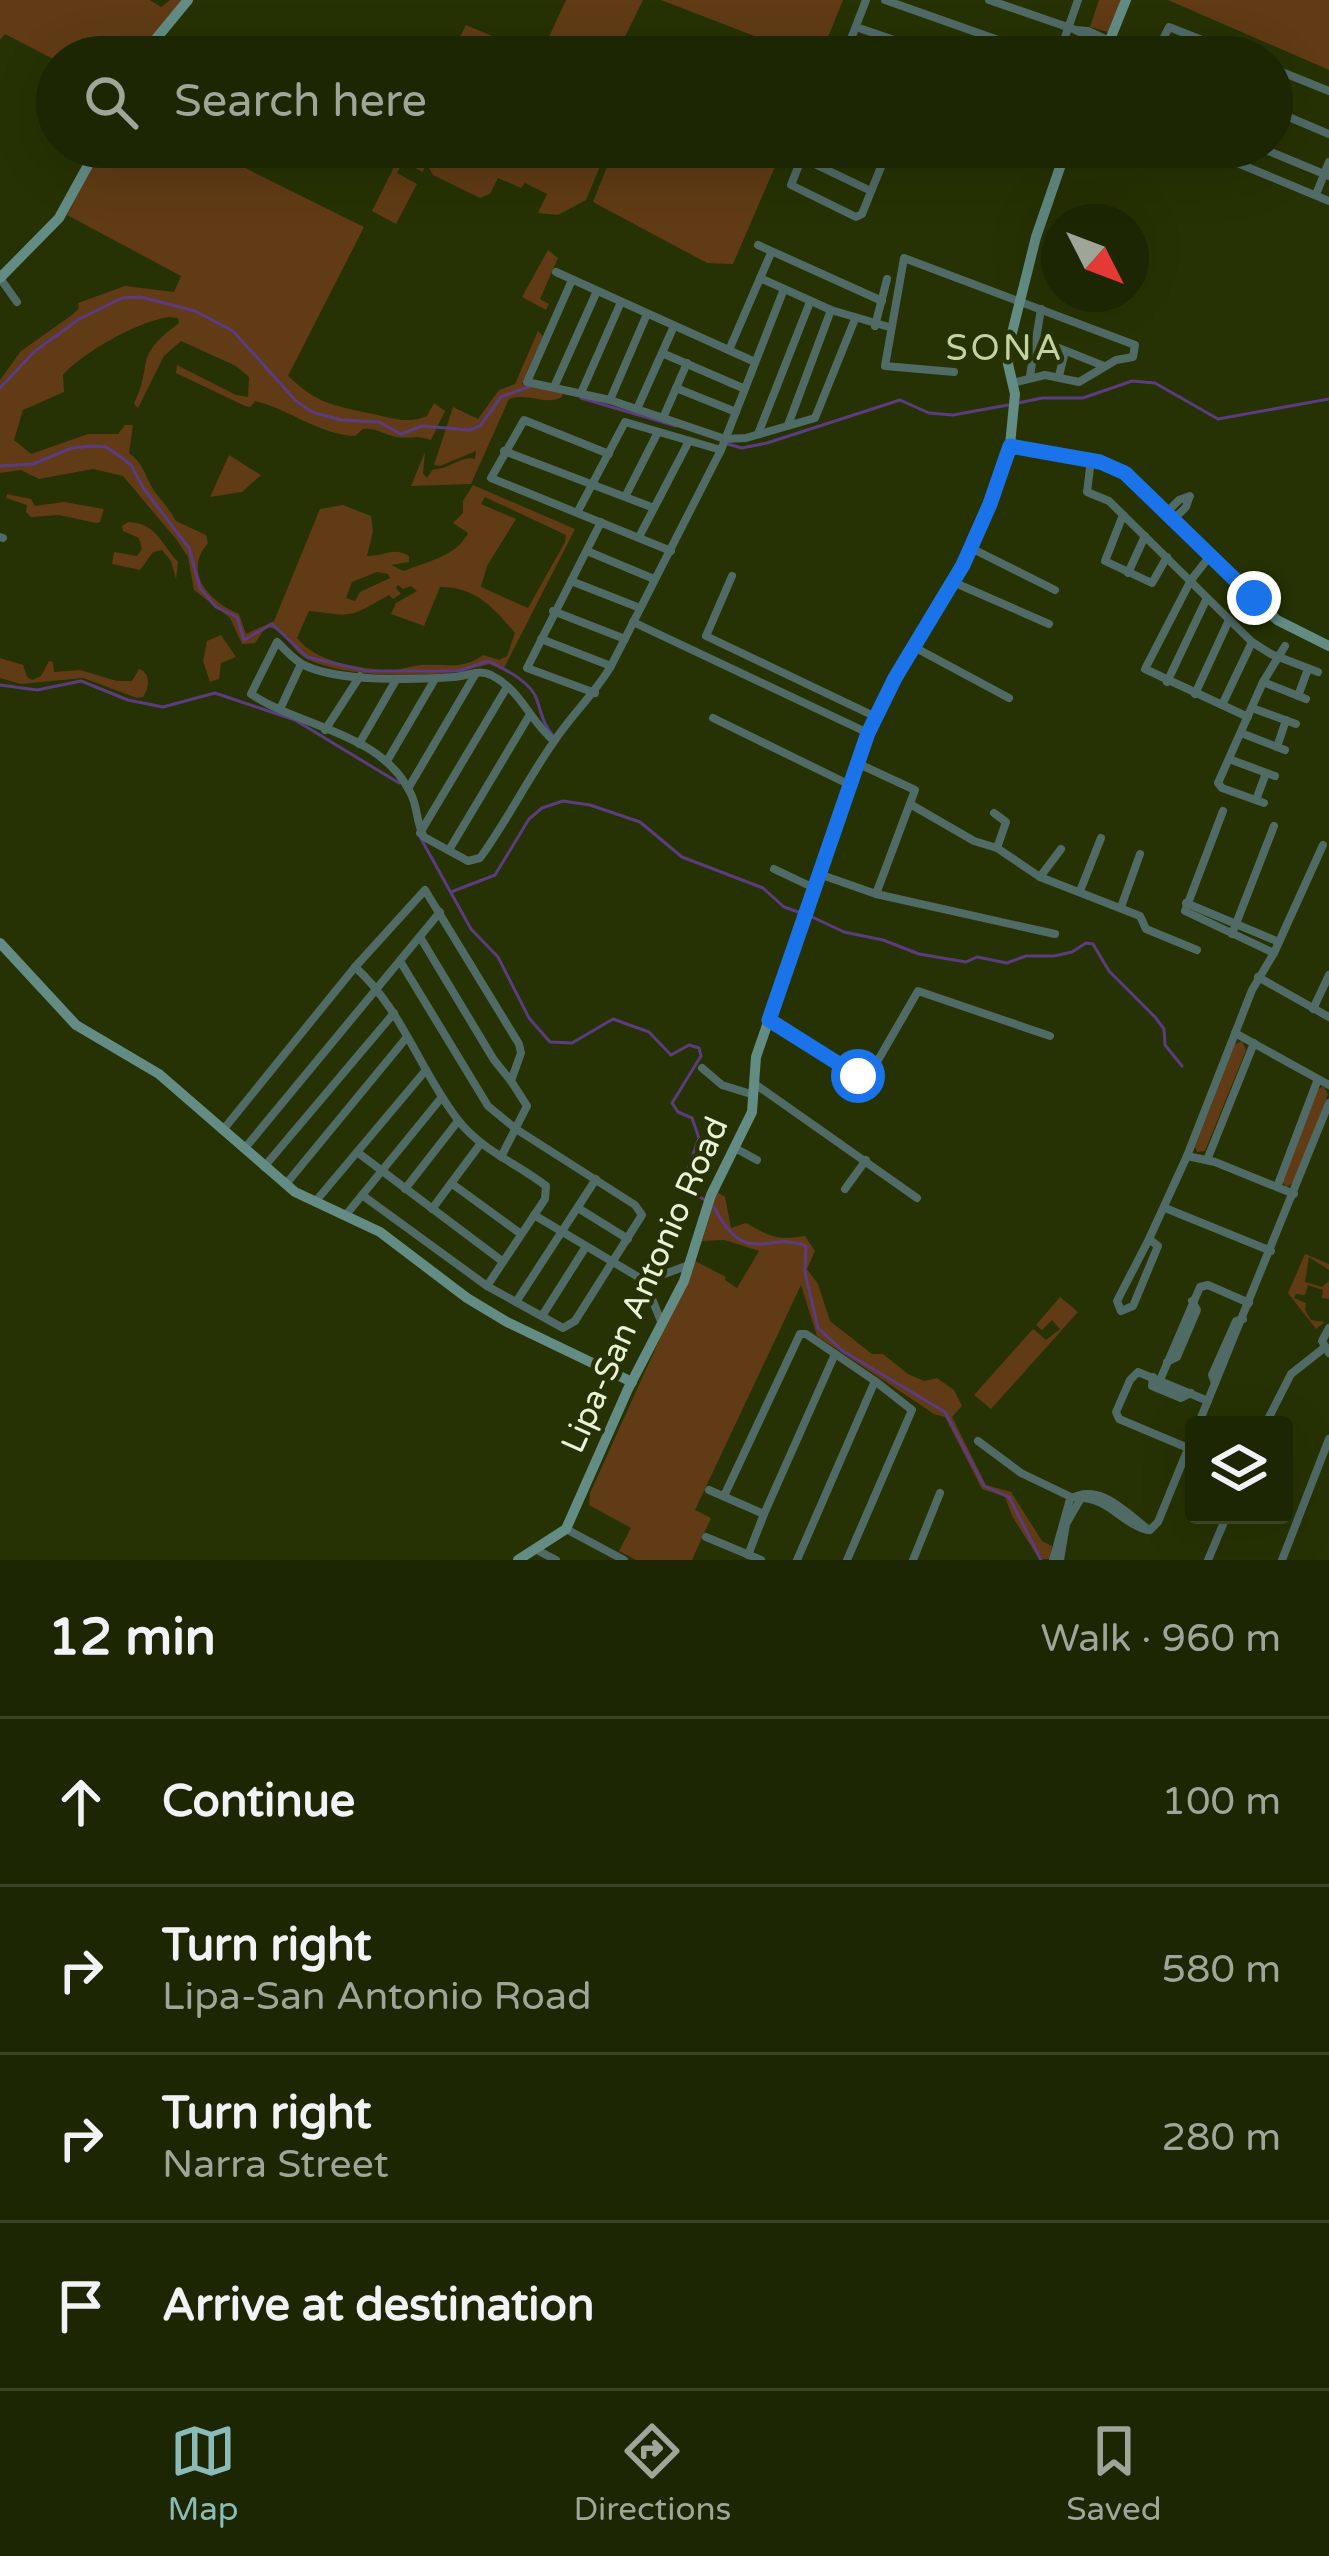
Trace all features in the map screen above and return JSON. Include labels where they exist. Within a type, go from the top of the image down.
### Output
[{"type":"main road","points":[[158,36],[188,0]]},
{"type":"main road","points":[[1112,36],[1126,0]]},
{"type":"main road","points":[[0,278],[59,218],[86,168]]},
{"type":"main road","name":"Lipa-San Antonio Road","points":[[518,1560],[566,1529],[691,1264],[711,1195],[749,1119],[754,1062],[868,733],[971,548],[1010,446],[1014,389],[1010,341],[1060,168]]},
{"type":"main road","points":[[1010,446],[1091,460],[1125,473],[1282,625],[1329,646]]},
{"type":"main road","points":[[0,943],[76,1025],[159,1074],[286,1184],[394,1241],[467,1298],[507,1322],[632,1382]]},
{"type":"street","points":[[852,36],[866,0]]},
{"type":"street","points":[[885,0],[987,36]]},
{"type":"street","points":[[989,0],[1085,36]]},
{"type":"street","points":[[1068,36],[1078,0]]},
{"type":"street","points":[[856,27],[882,36]]},
{"type":"street","points":[[1162,36],[1170,27],[1192,36]]},
{"type":"street","points":[[1293,76],[1329,91]]},
{"type":"street","points":[[1293,119],[1329,134]]},
{"type":"street","points":[[1293,161],[1327,175]]},
{"type":"street","points":[[1317,192],[1329,162]]},
{"type":"street","points":[[798,168],[791,184],[859,217],[881,168]]},
{"type":"street","points":[[823,168],[871,191]]},
{"type":"street","points":[[1250,168],[1329,201]]},
{"type":"street","points":[[758,245],[882,301]]},
{"type":"street","points":[[729,350],[771,253]]},
{"type":"street","points":[[954,372],[885,366],[904,258],[1041,309],[1030,376]]},
{"type":"street","points":[[556,272],[755,362]]},
{"type":"street","points":[[0,278],[17,302]]},
{"type":"street","points":[[760,278],[831,310],[889,327]]},
{"type":"street","points":[[875,326],[887,279]]},
{"type":"street","points":[[572,280],[527,382],[610,400],[723,445]]},
{"type":"street","points":[[554,741],[520,697],[491,675],[477,671],[436,678],[360,676],[301,664],[275,643],[251,694],[375,749],[409,787],[420,832],[427,840],[469,861],[480,857],[554,741],[595,693],[625,639],[723,445],[784,289]]},
{"type":"street","points":[[554,387],[597,291]]},
{"type":"street","points":[[581,393],[621,302]]},
{"type":"street","points":[[758,434],[811,302]]},
{"type":"street","points":[[788,424],[831,310]]},
{"type":"street","points":[[1014,389],[1030,376],[1079,382],[1104,366],[1132,357],[1135,345],[1049,312]]},
{"type":"street","points":[[610,400],[647,314]]},
{"type":"street","points":[[578,512],[625,422],[689,441],[723,445],[809,421],[818,414],[855,319]]},
{"type":"street","points":[[637,409],[674,326]]},
{"type":"street","points":[[1036,339],[1104,366]]},
{"type":"street","points":[[1059,376],[1065,351]]},
{"type":"street","points":[[662,353],[745,389]]},
{"type":"street","points":[[663,418],[687,363]]},
{"type":"street","points":[[676,388],[736,412]]},
{"type":"street","points":[[609,454],[526,420],[491,479],[671,550]]},
{"type":"street","points":[[626,495],[658,432]]},
{"type":"street","points":[[639,537],[689,441]]},
{"type":"street","points":[[504,451],[654,508]]},
{"type":"street","points":[[1091,460],[1085,490],[1109,501],[1252,642],[1313,670],[1302,697],[1263,682]]},
{"type":"street","points":[[1123,515],[1104,557],[1108,564],[1152,583],[1167,557]]},
{"type":"street","points":[[595,693],[527,669],[601,522]]},
{"type":"street","points":[[1128,573],[1145,536]]},
{"type":"street","points":[[971,548],[1055,590]]},
{"type":"street","points":[[587,550],[654,579]]},
{"type":"street","points":[[1210,556],[1191,580],[1144,666],[1167,682],[1222,705],[1291,722],[1281,748],[1240,734]]},
{"type":"street","points":[[732,576],[706,636],[876,716]]},
{"type":"street","points":[[572,580],[640,608]]},
{"type":"street","points":[[952,582],[1049,624]]},
{"type":"street","points":[[1167,682],[1207,600]]},
{"type":"street","points":[[554,611],[625,639]]},
{"type":"street","points":[[1195,694],[1229,620]]},
{"type":"street","points":[[633,622],[868,733]]},
{"type":"street","points":[[541,639],[610,666]]},
{"type":"street","points":[[1222,705],[1252,642]]},
{"type":"street","points":[[1229,759],[1271,774],[1260,801],[1219,785],[1229,759],[1263,682],[1285,646]]},
{"type":"street","points":[[914,647],[1009,698]]},
{"type":"street","points":[[281,707],[301,664]]},
{"type":"street","points":[[409,787],[477,671]]},
{"type":"street","points":[[326,730],[360,676]]},
{"type":"street","points":[[387,761],[436,678]]},
{"type":"street","points":[[358,744],[397,679]]},
{"type":"street","points":[[420,832],[507,687]]},
{"type":"street","points":[[448,850],[530,715]]},
{"type":"street","points":[[713,718],[850,785]]},
{"type":"street","points":[[857,763],[915,790],[876,894]]},
{"type":"street","points":[[910,804],[974,841],[997,848],[1040,877],[1140,916],[1146,929],[1197,950]]},
{"type":"street","points":[[1222,811],[1186,903],[1188,915],[1274,953]]},
{"type":"street","points":[[994,813],[1006,822],[997,848]]},
{"type":"street","points":[[1232,934],[1274,826]]},
{"type":"street","points":[[1080,891],[1101,838]]},
{"type":"street","points":[[1149,1239],[1157,1244],[1158,1252],[1132,1306],[1124,1312],[1118,1301],[1149,1239],[1165,1208],[1258,977],[1274,953],[1323,845]]},
{"type":"street","points":[[1040,877],[1061,849]]},
{"type":"street","points":[[1120,907],[1140,854]]},
{"type":"street","points":[[774,868],[810,894]]},
{"type":"street","points":[[818,874],[876,894],[1055,934]]},
{"type":"street","points":[[223,1130],[421,891],[429,893],[519,1044],[521,1053],[511,1081]]},
{"type":"street","points":[[1186,903],[1279,942]]},
{"type":"street","points":[[244,1149],[440,912]]},
{"type":"street","points":[[420,937],[527,1106],[501,1157]]},
{"type":"street","points":[[362,1195],[487,1286],[563,1328],[571,1325],[641,1219],[640,1210],[516,1129],[483,1099],[400,961]]},
{"type":"street","points":[[355,967],[378,987],[458,1121],[546,1186],[545,1199],[487,1286]]},
{"type":"street","points":[[1313,1009],[1329,975]]},
{"type":"street","points":[[1258,977],[1329,1017]]},
{"type":"street","points":[[769,1020],[863,1076],[870,1074],[918,991],[1050,1036]]},
{"type":"street","points":[[264,1167],[394,1013]]},
{"type":"street","points":[[1235,1033],[1329,1085]]},
{"type":"street","points":[[286,1184],[407,1037]]},
{"type":"street","points":[[1207,1160],[1254,1043]]},
{"type":"street","points":[[702,1068],[722,1085],[755,1090],[917,1198]]},
{"type":"street","points":[[315,1202],[426,1070]]},
{"type":"street","points":[[1277,1187],[1318,1079]]},
{"type":"street","points":[[345,1216],[442,1097]]},
{"type":"street","points":[[1202,1416],[1329,1103]]},
{"type":"street","points":[[405,1190],[458,1121]]},
{"type":"street","points":[[431,1209],[482,1143]]},
{"type":"street","points":[[735,1148],[757,1160]]},
{"type":"street","points":[[357,1152],[502,1262]]},
{"type":"street","points":[[1186,1156],[1294,1194]]},
{"type":"street","points":[[844,1189],[866,1160]]},
{"type":"street","points":[[516,1302],[596,1179]]},
{"type":"street","points":[[451,1183],[521,1234]]},
{"type":"street","points":[[578,1208],[628,1239]]},
{"type":"street","points":[[1165,1208],[1271,1251]]},
{"type":"street","points":[[534,1215],[645,1282],[662,1325]]},
{"type":"street","points":[[542,1316],[585,1248]]},
{"type":"street","points":[[645,1282],[691,1264]]},
{"type":"street","points":[[1208,1401],[1191,1393],[1181,1398],[1152,1387],[1167,1362],[1177,1357],[1197,1310],[1192,1301],[1205,1285],[1249,1303]]},
{"type":"street","points":[[1269,1416],[1291,1374],[1326,1350],[1322,1336],[1329,1328]]},
{"type":"street","points":[[724,1496],[800,1334],[908,1403],[912,1412],[847,1560]]},
{"type":"street","points":[[748,1555],[835,1354]]},
{"type":"street","points":[[1156,1378],[1135,1374],[1117,1416],[1185,1447]]},
{"type":"street","points":[[796,1560],[875,1381]]},
{"type":"street","points":[[1282,1560],[1329,1439]]},
{"type":"street","points":[[978,1441],[1009,1466],[1074,1499],[1097,1500],[1139,1529],[1149,1530],[1158,1522],[1185,1455]]},
{"type":"street","points":[[709,1490],[764,1514]]},
{"type":"street","points":[[913,1560],[940,1493]]},
{"type":"street","points":[[1056,1560],[1074,1499]]},
{"type":"street","points":[[1212,1558],[1224,1524]]},
{"type":"street","points":[[566,1529],[624,1560]]},
{"type":"street","points":[[706,1537],[761,1560]]},
{"type":"street","points":[[718,1560],[725,1545]]},
{"type":"street","points":[[537,1550],[556,1560]]},
{"type":"shaded area","points":[[0,0],[150,0],[161,7],[170,0],[184,0],[154,36],[36,36],[36,50],[5,34],[0,40]]},
{"type":"shaded area","points":[[566,0],[643,0],[625,36],[549,36]]},
{"type":"shaded area","points":[[661,0],[843,0],[828,36],[754,36]]},
{"type":"shaded area","points":[[1099,0],[1121,0],[1108,32],[1090,27]]},
{"type":"shaded area","points":[[1168,0],[1329,0],[1329,70],[1293,54],[1293,36],[1251,36]]},
{"type":"shaded area","points":[[466,25],[492,36],[460,36]]},
{"type":"shaded area","points":[[92,168],[246,168],[364,227],[288,376],[325,402],[398,419],[427,416],[434,403],[445,411],[431,440],[367,429],[355,436],[342,435],[255,401],[245,406],[176,373],[177,365],[248,397],[249,377],[236,366],[181,341],[164,356],[138,408],[134,404],[149,353],[179,323],[178,318],[169,317],[128,331],[72,366],[63,375],[64,392],[23,410],[14,440],[31,454],[88,434],[118,434],[125,425],[133,425],[129,453],[176,521],[206,535],[208,543],[198,565],[203,585],[218,602],[239,614],[246,634],[274,621],[320,509],[343,505],[371,516],[367,556],[403,553],[409,562],[391,565],[404,571],[440,557],[463,541],[468,533],[453,523],[463,513],[463,501],[473,485],[575,529],[503,670],[489,664],[425,675],[350,671],[309,660],[279,631],[266,627],[255,643],[242,644],[230,618],[194,590],[188,557],[123,476],[93,469],[39,479],[21,470],[0,473],[0,380],[21,351],[72,315],[78,303],[125,286],[174,292],[181,276],[67,215]],"holes":[[[485,497],[566,535],[528,608],[481,587],[487,566],[516,519],[481,504]],[[377,572],[390,578],[360,592],[355,601],[346,598],[352,582]],[[398,585],[417,591],[396,603],[391,614],[424,626],[440,587],[474,595],[515,633],[507,656],[499,660],[483,655],[461,665],[383,670],[325,658],[297,638],[309,611],[350,614],[389,595],[393,599],[401,594]]]},
{"type":"shaded area","points":[[394,168],[417,184],[396,224],[372,211]]},
{"type":"shaded area","points":[[429,168],[599,168],[586,200],[558,215],[538,213],[547,194],[525,183],[521,188],[498,178],[490,194],[480,198],[433,175]]},
{"type":"shaded area","points":[[607,168],[774,168],[733,264],[707,263],[593,202]]},
{"type":"shaded area","points":[[548,250],[558,258],[540,299],[549,304],[546,310],[522,297]]},
{"type":"shaded area","points":[[538,331],[543,336],[522,384],[563,391],[562,397],[509,399],[471,484],[411,486],[425,452],[423,473],[427,478],[433,469],[475,459],[476,451],[434,465],[453,407],[478,419],[499,390],[515,384]]},
{"type":"shaded area","points":[[229,455],[261,475],[242,492],[210,497]]},
{"type":"shaded area","points":[[7,494],[31,499],[35,506],[64,502],[104,509],[96,523],[59,515],[31,517],[27,505],[6,498]]},
{"type":"shaded area","points":[[128,522],[157,535],[178,562],[176,579],[162,550],[153,552],[140,570],[112,564],[114,552],[137,556],[142,549],[139,538],[123,531]]},
{"type":"shaded area","points":[[221,635],[236,657],[221,663],[219,679],[210,682],[203,661],[207,641]]},
{"type":"shaded area","points":[[0,658],[23,665],[32,680],[41,676],[49,661],[54,672],[80,670],[117,681],[132,681],[139,669],[146,674],[148,686],[143,697],[137,698],[83,678],[21,684],[0,678]]},
{"type":"shaded area","points":[[1242,1041],[1246,1050],[1205,1151],[1197,1152],[1235,1044]]},
{"type":"shaded area","points":[[1323,1086],[1328,1094],[1295,1181],[1287,1187],[1282,1182],[1316,1091]]},
{"type":"shaded area","points":[[717,1192],[725,1197],[731,1228],[746,1223],[775,1237],[805,1236],[815,1251],[807,1269],[818,1284],[830,1321],[872,1354],[883,1354],[908,1374],[924,1381],[937,1378],[954,1390],[962,1406],[952,1417],[986,1485],[1011,1492],[1042,1541],[1052,1546],[1050,1559],[1039,1559],[1005,1497],[982,1489],[945,1417],[817,1336],[801,1285],[695,1510],[711,1518],[692,1560],[636,1560],[619,1551],[631,1528],[589,1505],[590,1493],[695,1261],[737,1288],[759,1251],[725,1240],[702,1241]]},
{"type":"shaded area","points":[[1305,1254],[1329,1264],[1329,1270],[1309,1257],[1305,1282],[1322,1287],[1329,1281],[1329,1299],[1322,1298],[1323,1290],[1308,1285],[1305,1295],[1294,1298],[1306,1303],[1311,1320],[1325,1322],[1316,1329],[1288,1293]]},
{"type":"shaded area","points":[[1060,1297],[1078,1312],[991,1409],[974,1395],[1033,1329],[1046,1340],[1060,1329],[1052,1320],[1042,1330],[1036,1325]]},
{"type":"waterway","points":[[0,388],[34,352],[79,319],[122,298],[141,297],[195,311],[233,331],[296,401],[312,412],[341,420],[379,422],[401,434],[422,426],[470,430],[480,426],[501,397],[531,386]]},
{"type":"waterway","points":[[1018,403],[1083,398],[1132,381],[1155,383],[1218,419],[1329,399]]},
{"type":"waterway","points":[[581,398],[676,426]]},
{"type":"waterway","points":[[724,443],[742,448],[767,443],[900,400],[929,413],[953,415],[1008,405]]},
{"type":"waterway","points":[[0,466],[33,464],[72,448],[106,447],[131,465],[189,548],[200,588],[216,607],[237,617],[244,640],[272,624],[307,657],[367,671],[459,671],[488,661],[529,687],[554,737]]},
{"type":"waterway","points":[[0,685],[37,690],[81,681],[128,700],[163,707],[215,693],[295,720],[399,783]]},
{"type":"waterway","points":[[451,892],[495,875],[529,819],[542,808],[563,801],[640,822],[682,857],[763,888],[784,907],[801,913]]},
{"type":"waterway","points":[[419,835],[471,929],[498,957],[529,1018],[550,1042],[572,1043],[613,1019],[649,1032],[671,1055],[689,1045],[699,1048],[701,1056],[672,1103],[692,1118],[699,1138],[687,1171],[694,1194],[707,1201]]},
{"type":"waterway","points":[[810,916],[844,932],[966,962],[977,957],[1007,963],[1093,944],[1109,971],[1164,1029],[1165,1045],[1182,1066]]},
{"type":"waterway","points":[[714,1207],[726,1226],[747,1243],[806,1246],[805,1272],[818,1328],[843,1351],[945,1412],[984,1486],[1009,1497],[1041,1560]]},
{"type":"district","name":"SONA","points":[[1005,348]]},
{"type":"route","points":[[858,1076],[769,1020],[868,733],[963,565],[1010,446],[1100,462],[1125,473],[1254,598]]}]
